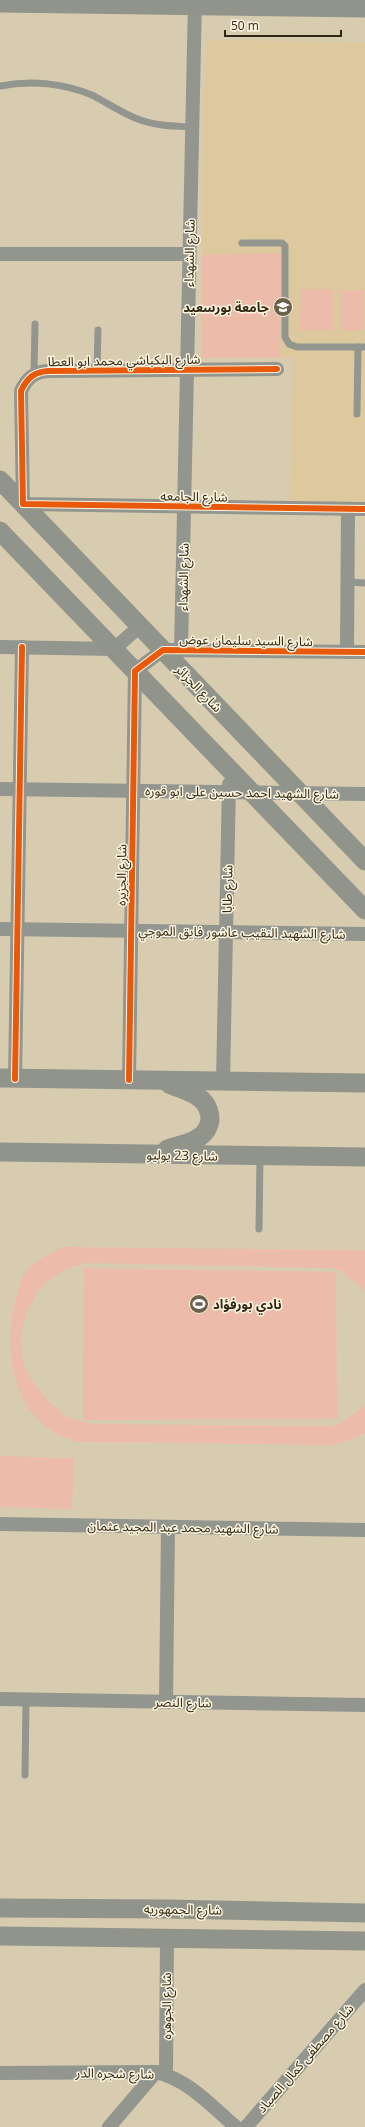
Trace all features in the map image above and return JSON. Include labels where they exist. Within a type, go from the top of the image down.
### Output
[{"type":"street","points":[[0,3],[195,3],[365,8]]},
{"type":"street","name":"شارع الشهداء","points":[[172,650],[184,507],[195,3]]},
{"type":"street","points":[[0,254],[189,254]]},
{"type":"street","name":"شارع البكباشي محمد ابو العطا","points":[[23,504],[21,391],[28,379],[34,374],[48,371],[277,369]]},
{"type":"street","name":"شارع الجزائر","points":[[0,480],[140,626],[172,650],[300,793],[365,861]]},
{"type":"street","name":"شارع الجامعه","points":[[23,504],[365,509]]},
{"type":"street","points":[[347,652],[348,509]]},
{"type":"street","points":[[0,530],[365,910]]},
{"type":"street","points":[[0,647],[114,649],[140,626]]},
{"type":"street","points":[[22,647],[18,929],[7,1079],[365,1083]]},
{"type":"street","name":"شارع السيد سليمان عوض","points":[[135,671],[172,650],[365,652]]},
{"type":"street","name":"شارع الجزيره","points":[[129,1080],[135,671]]},
{"type":"street","name":"شارع طابا","points":[[223,1081],[229,769]]},
{"type":"street","name":"شارع الشهيد احمد حسين على ابو قوره","points":[[0,789],[365,794]]},
{"type":"street","name":"شارع الشهيد النقيب عاشور فايق الموجي","points":[[0,929],[365,934]]},
{"type":"street","points":[[150,1155],[194,1141],[206,1131],[209,1124],[210,1116],[204,1102],[198,1097],[162,1080]]},
{"type":"street","name":"شارع 23 يوليو","points":[[0,1152],[365,1157]]},
{"type":"street","name":"شارع الشهيد محمد عبد المجيد عثمان","points":[[0,1524],[365,1530]]},
{"type":"street","points":[[166,1702],[168,1527]]},
{"type":"street","name":"شارع النصر","points":[[0,1699],[365,1705]]},
{"type":"street","name":"شارع الجمهوريه","points":[[0,1908],[264,1911],[365,1914]]},
{"type":"street","points":[[264,1911],[264,1939]]},
{"type":"street","points":[[0,1936],[365,1940]]},
{"type":"street","name":"شارع الجوهره","points":[[161,2073],[167,1938]]},
{"type":"street","name":"شارع مصطفى كمال الصياد","points":[[246,2127],[365,1990]]},
{"type":"street","name":"شارع شجره الدر","points":[[0,2073],[161,2073],[187,2084],[236,2127]]},
{"type":"street","points":[[109,2127],[161,2073]]},
{"type":"lane","points":[[0,86],[37,83],[66,87],[93,96],[139,120],[164,126],[192,128]]},
{"type":"lane","points":[[242,243],[282,243],[285,246],[285,337],[288,344],[297,347],[362,347],[357,414]]},
{"type":"lane","points":[[34,374],[35,324]]},
{"type":"lane","points":[[97,371],[98,330]]},
{"type":"lane","points":[[347,582],[365,583]]},
{"type":"lane","points":[[259,1229],[260,1156]]},
{"type":"lane","points":[[25,1774],[26,1700]]},
{"type":"shaded area","name":"جامعة بورسعيد","points":[[207,40],[365,42],[365,503],[289,501],[294,358],[201,358],[203,116]]},
{"type":"shaded area","points":[[281,253],[280,358],[201,358],[201,255]]},
{"type":"shaded area","points":[[301,289],[333,289],[333,330],[300,330]]},
{"type":"shaded area","points":[[342,290],[363,290],[363,330],[342,330]]},
{"type":"shaded area","points":[[62,1247],[365,1250],[365,1290],[339,1270],[330,1268],[86,1263],[64,1270],[39,1289],[26,1314],[20,1335],[23,1363],[29,1376],[48,1401],[69,1418],[92,1424],[329,1426],[341,1423],[365,1406],[365,1433],[350,1440],[332,1445],[80,1442],[55,1432],[35,1417],[22,1397],[14,1373],[11,1348],[12,1322],[16,1297],[24,1273],[47,1255]]},
{"type":"shaded area","points":[[84,1268],[336,1272],[337,1419],[83,1420]]},
{"type":"shaded area","points":[[0,1456],[74,1458],[72,1509],[0,1507]]},
{"type":"cycle path","points":[[277,369],[48,371],[35,374],[28,379],[21,391],[23,504],[365,509]]},
{"type":"cycle path","points":[[15,1079],[22,647]]},
{"type":"cycle path","points":[[129,1080],[135,671],[163,650],[365,652]]},
{"type":"place","name":"جامعة بورسعيد","points":[[283,307]]},
{"type":"place","name":"نادي بورفؤاد","points":[[199,1304]]}]
